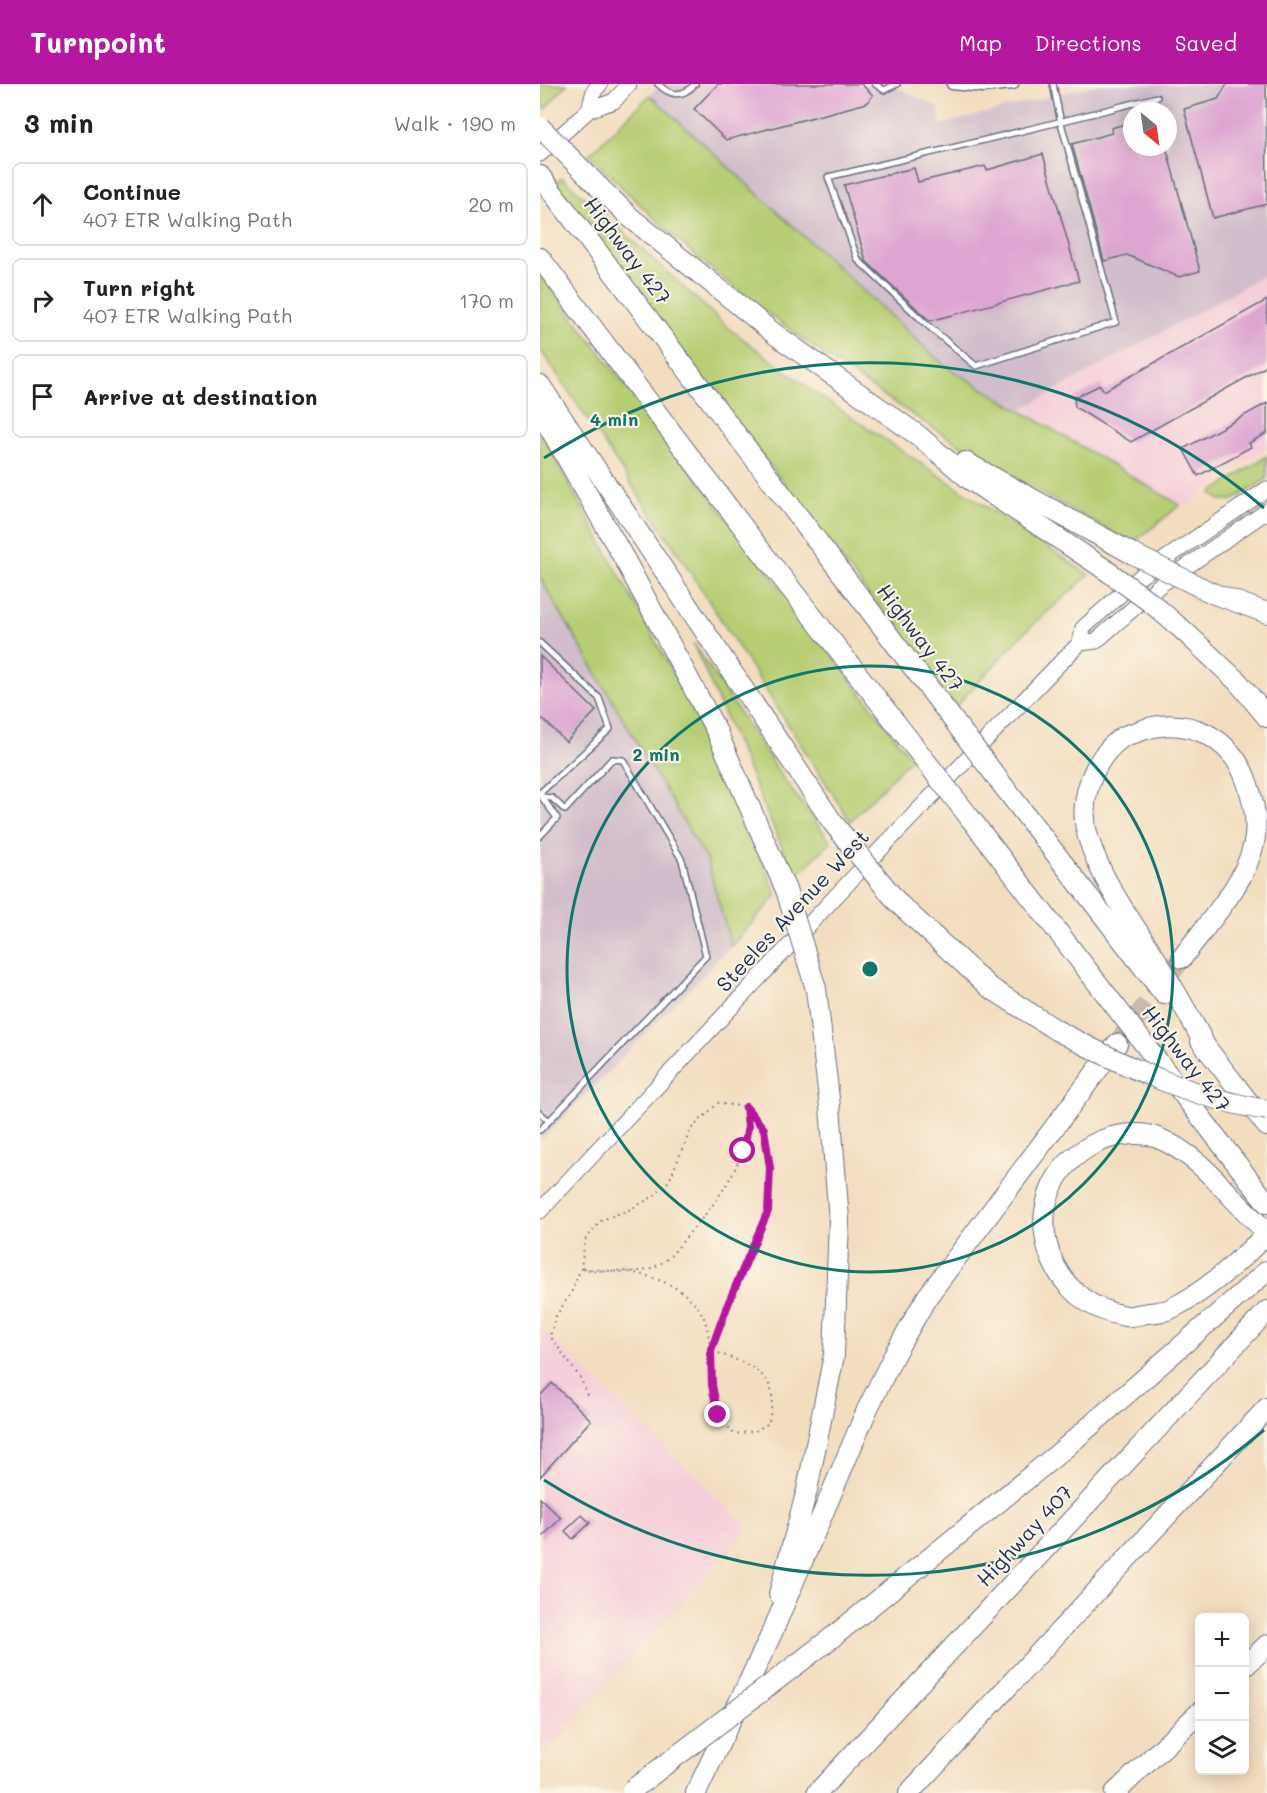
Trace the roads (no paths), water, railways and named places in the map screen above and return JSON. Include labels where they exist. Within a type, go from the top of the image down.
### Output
[{"type":"highway","points":[[540,127],[631,218],[777,335],[919,436],[969,479],[1150,602],[1238,682],[1267,717]]},
{"type":"highway","name":"Highway 427","points":[[540,176],[1004,788],[1267,1126]]},
{"type":"highway","name":"Highway 427","points":[[540,258],[758,547],[1267,1203]]},
{"type":"highway","points":[[540,385],[834,823],[898,903],[989,987],[1056,1030],[1119,1064],[1186,1090],[1267,1110]]},
{"type":"highway","points":[[540,411],[626,562],[717,732],[786,890],[816,989],[830,1107],[839,1220],[834,1356],[807,1490],[785,1565],[771,1635]]},
{"type":"highway","points":[[919,436],[1131,553],[1212,593],[1267,613]]},
{"type":"highway","points":[[1182,957],[1237,883],[1254,843],[1256,809],[1244,771],[1225,745],[1188,724],[1150,726],[1121,738],[1099,762],[1084,797],[1088,836],[1109,886],[1177,993],[1208,1050]]},
{"type":"highway","points":[[696,1793],[771,1635],[867,1410],[895,1353],[927,1298],[1117,1044]]},
{"type":"highway","points":[[1125,1134],[1156,1137],[1185,1152],[1241,1204],[1267,1233],[1207,1288],[1168,1310],[1127,1317],[1095,1305],[1073,1290],[1056,1271],[1047,1246],[1044,1221],[1045,1199],[1059,1173],[1076,1154],[1101,1140],[1125,1134]]},
{"type":"highway","points":[[631,1792],[834,1636],[1065,1448],[1267,1271]]},
{"type":"highway","name":"Highway 407","points":[[817,1793],[1267,1311]]},
{"type":"highway","points":[[909,1793],[1267,1408]]},
{"type":"highway","points":[[1249,1663],[1267,1645]]},
{"type":"highway","points":[[1115,1793],[1195,1717]]},
{"type":"highway","points":[[921,1793],[935,1766]]},
{"type":"main road","points":[[589,110],[594,91],[600,84]]},
{"type":"main road","points":[[540,154],[589,110],[614,100],[629,84]]},
{"type":"main road","name":"Steeles Avenue West","points":[[540,1211],[852,879],[1080,644],[1083,628],[1142,575],[1267,489]]},
{"type":"main road","name":"Steeles Avenue West","points":[[1080,644],[1096,641],[1160,585],[1267,511]]},
{"type":"street","points":[[952,84],[983,87],[1013,84]]},
{"type":"lane","points":[[658,84],[669,94],[677,95],[695,84]]},
{"type":"lane","points":[[875,84],[885,90],[897,84]]},
{"type":"lane","points":[[1053,84],[1061,123],[1116,322],[976,366],[926,324],[858,260],[828,177],[1001,134],[1061,123],[1157,97]]},
{"type":"lane","points":[[540,643],[599,698],[610,729],[541,795]]},
{"type":"lane","points":[[540,1130],[706,956],[682,860],[623,760],[612,759],[565,810],[552,798],[541,795]]},
{"type":"lane","points":[[540,836],[557,818],[546,806],[541,795]]},
{"type":"lane","points":[[540,1113],[549,1121]]},
{"type":"tunnel","points":[[1117,1044],[1182,958]]}]
